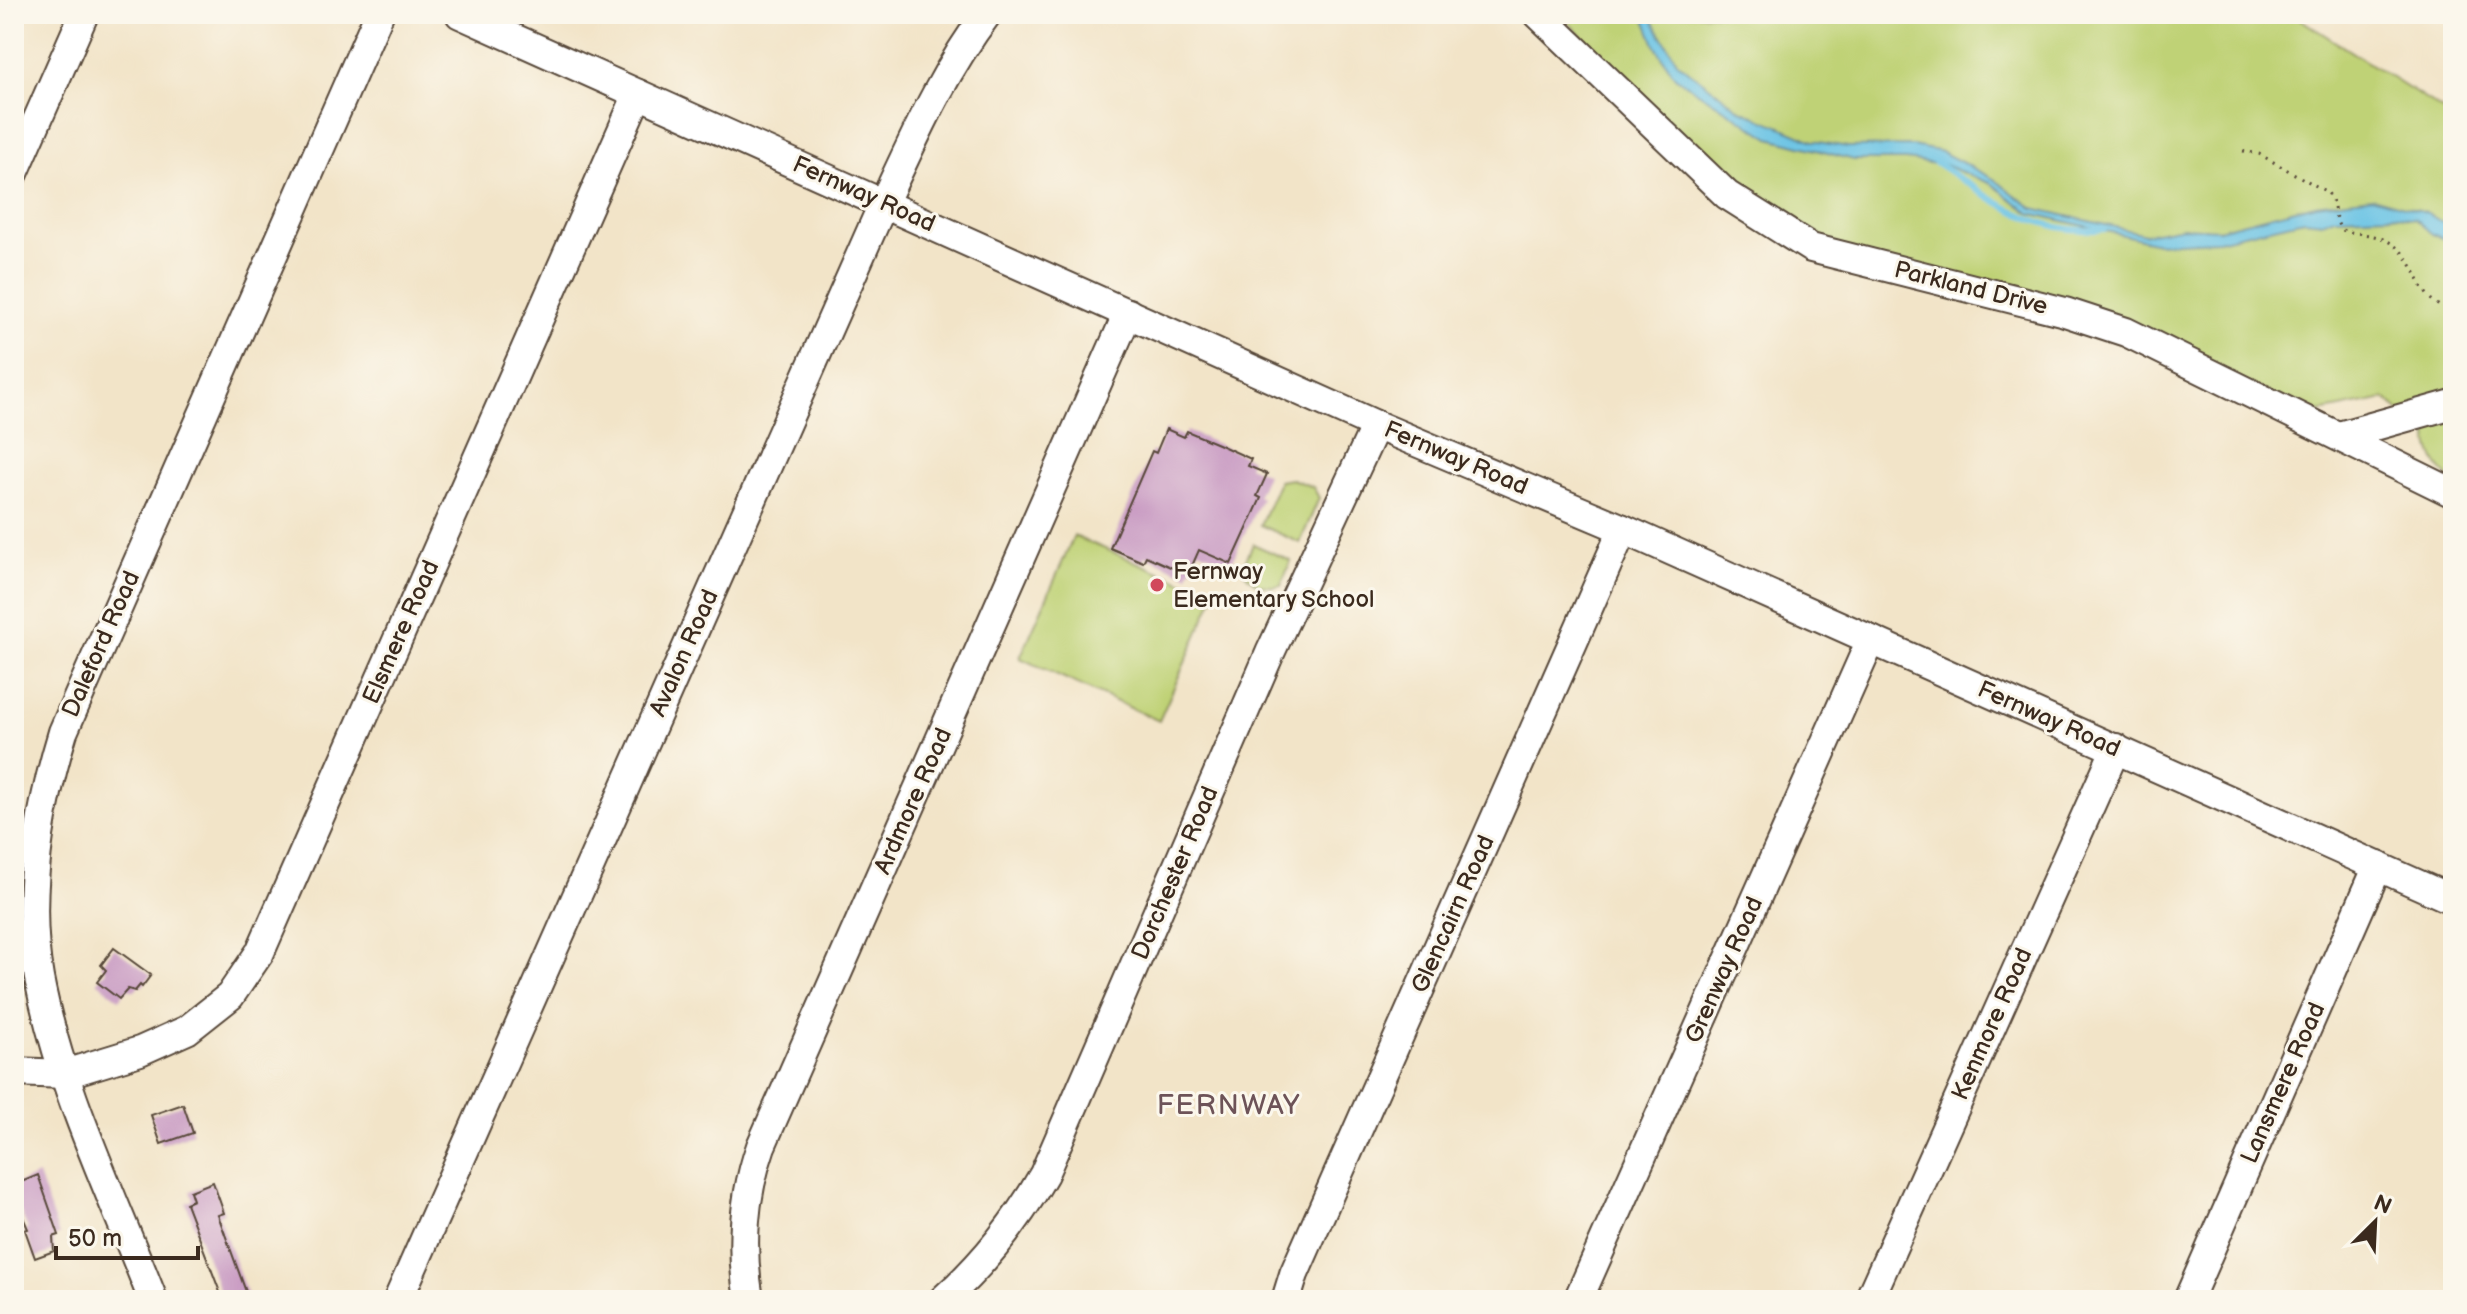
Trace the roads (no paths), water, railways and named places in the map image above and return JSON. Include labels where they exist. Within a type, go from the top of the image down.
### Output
[{"type":"street","points":[[14,173],[84,14]]},
{"type":"street","name":"Daleford Road","points":[[153,1300],[65,1074],[39,978],[34,914],[35,857],[44,795],[59,744],[379,14]]},
{"type":"street","name":"Fernway Road","points":[[460,14],[1376,425],[1623,529],[2453,900]]},
{"type":"street","name":"Avalon Road","points":[[398,1300],[884,202],[940,85],[987,14]]},
{"type":"street","name":"Parkland Drive","points":[[1538,14],[1727,195],[1811,248],[2065,312],[2126,332],[2453,493]]},
{"type":"street","name":"Elsmere Road","points":[[14,1072],[65,1074],[140,1051],[187,1030],[230,996],[260,952],[638,94]]},
{"type":"street","name":"Ardmore Road","points":[[749,1300],[744,1216],[750,1177],[761,1146],[1128,313]]},
{"type":"street","points":[[2339,436],[2453,404]]},
{"type":"street","name":"Dorchester Road","points":[[943,1300],[991,1253],[1020,1215],[1044,1174],[1270,653],[1376,425]]},
{"type":"street","name":"Glencairn Road","points":[[1286,1300],[1294,1274],[1623,529]]},
{"type":"street","name":"Grenway Road","points":[[1578,1300],[1871,640]]},
{"type":"street","name":"Kenmore Road","points":[[1869,1300],[2116,748]]},
{"type":"street","name":"Lansmere Road","points":[[2188,1300],[2378,866]]},
{"type":"water","points":[[1643,14],[1649,14],[1678,63],[1741,110],[1813,141],[1848,147],[1913,146],[1942,152],[1994,179],[2033,208],[2145,234],[2183,227],[2218,229],[2315,204],[2372,197],[2426,212],[2453,230],[2453,243],[2432,234],[2415,219],[2393,215],[2334,217],[2322,222],[2304,220],[2218,240],[2157,243],[2030,213],[1992,184],[1944,165],[1905,160],[1854,160],[1770,138],[1675,77],[1656,47]]},
{"type":"waterway","points":[[1935,162],[1995,201],[2036,221],[2081,230],[2105,229]]},
{"type":"place","name":"Fernway Elementary School","points":[[1157,585]]},
{"type":"district","name":"FERNWAY","points":[[1229,1105]]}]
